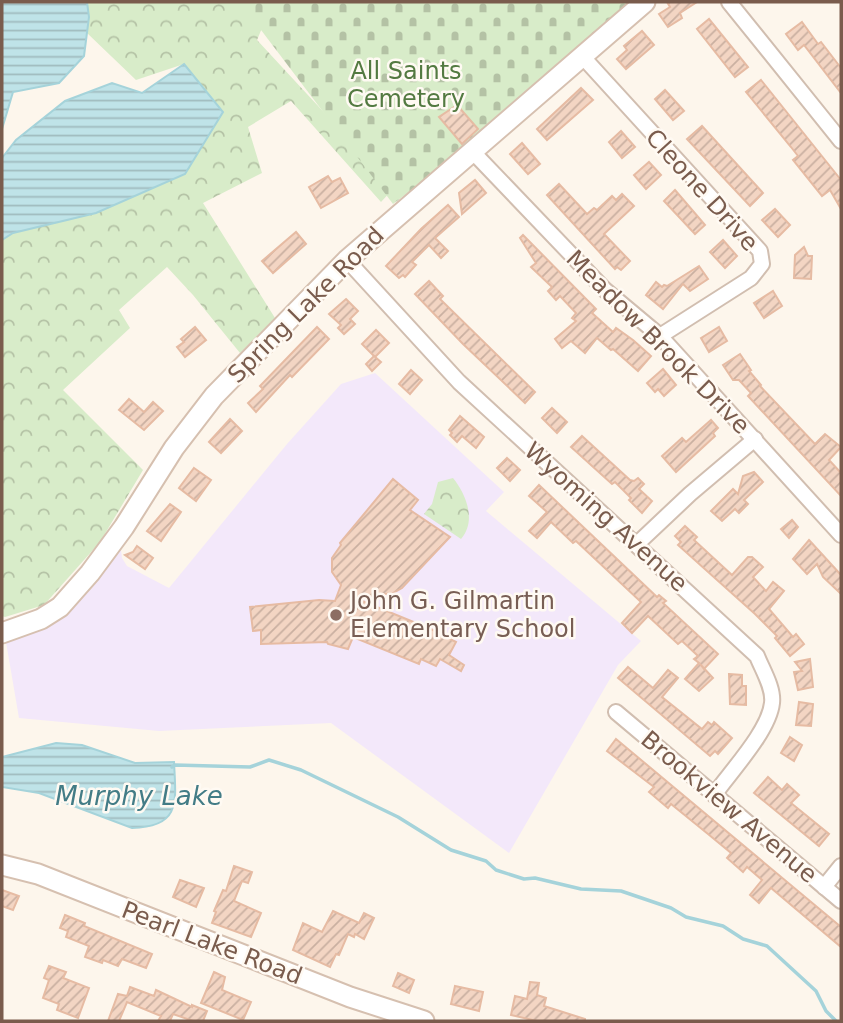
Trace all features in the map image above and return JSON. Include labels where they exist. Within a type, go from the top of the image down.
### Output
[{"type":"main road","name":"Spring Lake Road","points":[[2,633],[41,619],[60,607],[97,564],[174,448],[214,396],[347,260],[645,2]]},
{"type":"main road","name":"Pearl Lake Road","points":[[2,865],[38,874],[350,997],[424,1021]]},
{"type":"street","points":[[729,2],[841,140]]},
{"type":"street","name":"Cleone Drive","points":[[582,56],[760,251],[762,264],[751,278],[660,336]]},
{"type":"street","name":"Meadow Brook Drive","points":[[472,150],[605,290],[660,336],[841,536]]},
{"type":"street","name":"Wyoming Avenue","points":[[347,260],[459,382],[757,656],[773,701],[764,725],[714,795]]},
{"type":"street","points":[[637,544],[690,494],[755,439]]},
{"type":"street","name":"Brookview Avenue","points":[[616,712],[841,901]]},
{"type":"street","points":[[824,887],[841,866]]},
{"type":"shaded area","name":"John G. Gilmartin Elementary School","points":[[375,373],[504,492],[486,511],[641,641],[618,665],[509,853],[331,723],[159,731],[19,718],[6,642],[39,629],[70,609],[92,588],[121,550],[127,566],[169,588],[287,444],[341,384]]},
{"type":"green space","points":[[87,2],[273,2],[257,40],[394,188],[381,202],[291,101],[248,127],[262,173],[203,203],[275,318],[240,353],[167,267],[119,310],[130,328],[63,390],[143,470],[100,542],[44,605],[5,617],[2,616],[2,240],[13,233],[184,64],[136,80],[87,33]]},
{"type":"green space","name":"All Saints Cemetery","points":[[250,2],[631,2],[427,178],[393,204],[242,5]]},
{"type":"green space","points":[[453,478],[468,508],[468,524],[461,539],[424,514],[432,504],[438,482]]},
{"type":"water","points":[[2,2],[87,2],[89,17],[84,56],[59,83],[13,92],[2,129]]},
{"type":"water","points":[[184,64],[223,112],[185,174],[96,213],[13,233],[2,240],[2,158],[16,140],[65,101],[112,83],[142,93]]},
{"type":"water","name":"Murphy Lake","points":[[56,743],[82,745],[135,763],[174,762],[175,800],[172,810],[160,823],[132,828],[39,793],[2,787],[2,757]]},
{"type":"building","points":[[667,2],[697,2],[680,13],[682,18],[668,27],[659,14],[670,7]]},
{"type":"building","points":[[709,19],[748,67],[735,77],[697,29]]},
{"type":"building","points":[[802,22],[841,68],[841,93],[804,45],[798,50],[786,34]]},
{"type":"building","points":[[642,31],[654,45],[626,69],[617,59],[627,50],[624,46]]},
{"type":"building","points":[[761,80],[841,180],[841,209],[830,190],[822,196],[793,160],[798,156],[746,92]]},
{"type":"building","points":[[581,88],[593,100],[547,140],[537,129]]},
{"type":"building","points":[[665,90],[684,111],[673,120],[655,99]]},
{"type":"building","points":[[457,105],[478,129],[462,144],[439,117]]},
{"type":"building","points":[[702,126],[763,193],[750,206],[687,139]]},
{"type":"building","points":[[621,131],[635,147],[622,158],[609,142]]},
{"type":"building","points":[[522,143],[540,164],[528,174],[510,154]]},
{"type":"building","points":[[649,162],[661,175],[646,189],[634,175]]},
{"type":"building","points":[[328,176],[332,182],[340,178],[348,193],[321,208],[309,187]]},
{"type":"building","points":[[475,180],[486,193],[462,214],[459,193]]},
{"type":"building","points":[[559,184],[587,214],[594,208],[597,210],[612,196],[616,200],[622,194],[634,206],[604,234],[630,261],[621,270],[617,267],[615,269],[547,195]]},
{"type":"building","points":[[675,190],[705,225],[695,234],[664,201]]},
{"type":"building","points":[[448,205],[459,217],[435,238],[448,251],[441,258],[429,245],[412,262],[416,265],[405,277],[403,275],[399,278],[386,266]]},
{"type":"building","points":[[775,209],[790,225],[778,237],[762,220]]},
{"type":"building","points":[[296,232],[306,244],[273,273],[262,261]]},
{"type":"building","points":[[523,235],[596,309],[592,313],[613,332],[616,328],[651,356],[638,371],[597,338],[585,353],[571,341],[562,348],[555,339],[576,321],[572,318],[576,313],[560,296],[556,300],[548,291],[552,287],[531,267],[536,263],[520,238]]},
{"type":"building","points":[[723,240],[737,256],[725,268],[710,252]]},
{"type":"building","points":[[804,247],[808,256],[812,256],[811,279],[794,278],[795,255]]},
{"type":"building","points":[[699,266],[708,279],[690,291],[683,284],[663,309],[646,295],[656,282],[662,287],[667,286]]},
{"type":"building","points":[[429,281],[443,296],[440,299],[535,392],[525,403],[415,294]]},
{"type":"building","points":[[773,291],[782,306],[764,318],[754,303]]},
{"type":"building","points":[[346,299],[358,311],[350,319],[355,324],[344,334],[338,328],[341,325],[329,314]]},
{"type":"building","points":[[195,327],[206,340],[185,357],[177,347],[184,342],[181,339]]},
{"type":"building","points":[[317,327],[329,339],[292,377],[290,375],[256,412],[248,403],[263,389],[260,386]]},
{"type":"building","points":[[719,327],[727,341],[709,352],[701,338]]},
{"type":"building","points":[[376,330],[389,343],[375,357],[362,344]]},
{"type":"building","points":[[740,354],[760,386],[815,444],[825,434],[841,447],[829,460],[841,473],[841,496],[748,396],[751,393],[739,380],[733,380],[723,365]]},
{"type":"building","points":[[374,356],[381,362],[372,371],[366,364]]},
{"type":"building","points":[[663,369],[676,385],[664,396],[658,389],[655,392],[647,383]]},
{"type":"building","points":[[411,370],[422,380],[410,394],[399,384]]},
{"type":"building","points":[[129,399],[144,412],[153,402],[163,411],[144,430],[119,410]]},
{"type":"building","points":[[552,408],[567,422],[557,433],[542,418]]},
{"type":"building","points":[[460,416],[484,437],[476,448],[462,436],[457,442],[450,435],[452,433],[449,430]]},
{"type":"building","points":[[230,419],[242,431],[221,453],[209,442]]},
{"type":"building","points":[[711,420],[718,428],[713,433],[715,436],[676,472],[662,456],[682,438],[686,442]]},
{"type":"building","points":[[582,436],[630,480],[638,478],[644,484],[639,489],[652,501],[642,513],[615,482],[612,484],[571,447]]},
{"type":"building","points":[[507,458],[520,470],[510,481],[497,468]]},
{"type":"building","points":[[194,468],[211,480],[196,501],[179,488]]},
{"type":"building","points":[[754,472],[763,482],[744,500],[748,504],[739,513],[735,509],[722,521],[711,511],[733,489],[738,494],[743,476]]},
{"type":"building","points":[[393,479],[418,500],[410,510],[450,537],[402,588],[393,593],[355,598],[456,642],[449,655],[464,665],[461,671],[440,659],[436,666],[421,659],[419,664],[353,637],[348,649],[327,642],[261,644],[261,630],[253,631],[250,607],[319,600],[335,601],[341,585],[332,572],[332,558],[340,543]]},
{"type":"building","points":[[539,485],[657,597],[659,595],[666,601],[663,603],[718,654],[704,669],[713,678],[699,691],[685,679],[699,663],[694,659],[698,656],[682,641],[678,644],[648,616],[632,633],[622,623],[641,602],[576,541],[573,543],[551,522],[537,538],[529,531],[547,512],[529,496]]},
{"type":"building","points":[[170,504],[181,512],[161,541],[147,531]]},
{"type":"building","points":[[792,520],[798,527],[789,538],[781,529]]},
{"type":"building","points":[[685,526],[697,537],[694,540],[732,575],[748,557],[752,557],[763,567],[753,577],[766,591],[773,582],[784,591],[769,609],[793,637],[796,634],[804,644],[790,656],[775,638],[777,636],[755,614],[678,545],[681,542],[675,536]]},
{"type":"building","points":[[809,540],[841,575],[841,594],[823,577],[817,564],[807,574],[793,559]]},
{"type":"building","points":[[137,546],[153,558],[145,569],[125,555],[133,552]]},
{"type":"building","points":[[810,659],[813,687],[798,690],[794,672],[802,671],[795,662]]},
{"type":"building","points":[[628,667],[653,688],[668,670],[678,678],[662,697],[702,729],[708,722],[712,725],[714,722],[732,738],[718,754],[715,751],[710,756],[618,678]]},
{"type":"building","points":[[729,674],[742,675],[742,686],[746,686],[746,705],[730,704]]},
{"type":"building","points":[[799,702],[813,704],[811,726],[796,725]]},
{"type":"building","points":[[790,737],[802,745],[794,761],[781,753]]},
{"type":"building","points":[[616,739],[841,927],[841,947],[771,888],[759,903],[750,895],[762,880],[747,867],[743,872],[727,858],[731,853],[671,804],[668,808],[649,792],[654,787],[607,751]]},
{"type":"building","points":[[768,777],[782,790],[787,784],[799,795],[791,803],[829,834],[819,846],[754,793]]},
{"type":"building","points":[[234,866],[252,872],[248,883],[242,881],[234,901],[261,913],[251,937],[212,923],[216,912],[214,911],[223,890],[226,891]]},
{"type":"building","points":[[180,880],[204,888],[196,907],[173,897]]},
{"type":"building","points":[[2,890],[19,896],[13,910],[2,906]]},
{"type":"building","points":[[333,911],[359,923],[364,913],[374,918],[364,939],[348,934],[339,955],[336,954],[330,967],[293,950],[303,923],[322,932]]},
{"type":"building","points":[[65,915],[85,923],[84,926],[152,954],[146,968],[122,959],[118,966],[85,957],[89,946],[66,937],[68,931],[60,928]]},
{"type":"building","points":[[49,966],[66,972],[63,978],[89,988],[78,1018],[57,1010],[59,1004],[43,998],[49,980],[44,978]]},
{"type":"building","points":[[214,972],[225,977],[222,990],[251,1002],[243,1020],[201,1003]]},
{"type":"building","points":[[398,973],[414,980],[409,993],[393,986]]},
{"type":"building","points":[[530,982],[539,983],[537,995],[546,998],[544,1006],[585,1021],[537,1021],[511,1015],[515,996],[527,999]]},
{"type":"building","points":[[455,986],[483,992],[479,1011],[451,1004]]},
{"type":"building","points":[[130,987],[154,996],[156,990],[207,1011],[203,1021],[193,1021],[173,1014],[170,1021],[158,1021],[161,1016],[127,1002],[119,1021],[108,1021],[118,994],[127,996]]},
{"type":"waterway","points":[[172,767],[250,767],[269,760],[301,770],[398,817],[451,850],[486,861],[496,870],[524,879],[535,878],[581,889],[621,891],[671,908],[686,917],[723,926],[743,939],[767,946],[816,991],[826,1011],[836,1021]]},
{"type":"place","name":"John G. Gilmartin Elementary School","points":[[336,615]]}]
